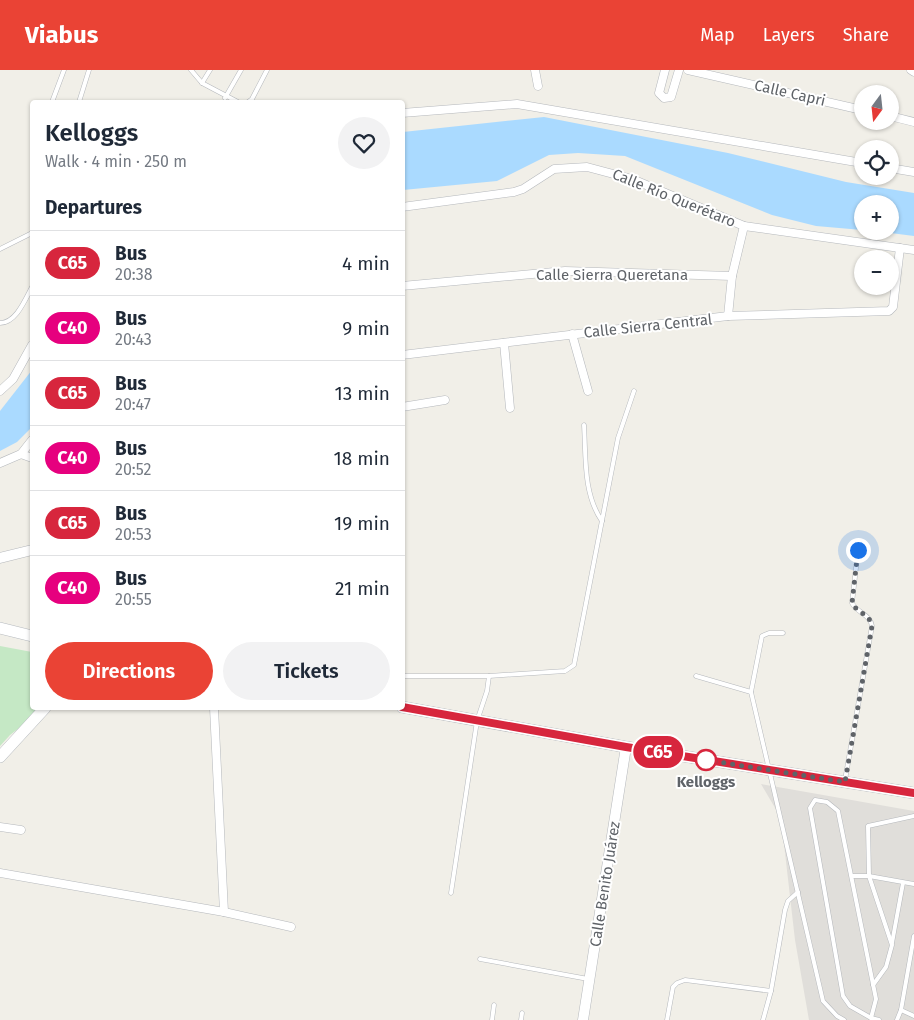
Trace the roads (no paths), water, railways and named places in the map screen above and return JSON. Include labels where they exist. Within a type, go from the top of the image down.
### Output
[{"type":"main road","points":[[0,629],[30,636]]},
{"type":"main road","points":[[405,708],[626,747],[914,793]]},
{"type":"main road","points":[[0,757],[43,710]]},
{"type":"street","points":[[535,70],[538,86]]},
{"type":"street","points":[[665,70],[659,93],[664,98],[671,97],[679,70]]},
{"type":"street","name":"Calle Capri","points":[[688,70],[854,108]]},
{"type":"street","points":[[405,113],[517,104],[854,162]]},
{"type":"street","points":[[899,118],[914,122]]},
{"type":"street","name":"Calle Río Querétaro","points":[[405,207],[514,192],[523,190],[554,169],[587,167],[632,179],[744,226],[914,250]]},
{"type":"street","points":[[899,170],[914,172]]},
{"type":"street","name":"Calle Río Querétaro","points":[[728,316],[732,276],[744,226]]},
{"type":"street","name":"Calle Sierra Central","points":[[405,355],[728,316],[889,311],[893,308],[900,248]]},
{"type":"street","name":"Calle Sierra Queretana","points":[[405,286],[565,271],[732,276]]},
{"type":"street","points":[[572,334],[588,391]]},
{"type":"street","points":[[504,343],[510,408]]},
{"type":"street","points":[[0,392],[13,379],[30,349]]},
{"type":"street","points":[[405,406],[445,400]]},
{"type":"street","points":[[0,463],[21,454],[30,443]]},
{"type":"street","points":[[21,454],[30,457]]},
{"type":"street","points":[[0,558],[30,550]]},
{"type":"street","points":[[214,710],[224,912]]},
{"type":"street","name":"Calle Benito Juárez","points":[[583,1020],[626,747]]},
{"type":"street","points":[[0,828],[21,830]]},
{"type":"street","points":[[0,873],[224,912],[291,927]]},
{"type":"lane","points":[[53,100],[64,70]]},
{"type":"lane","points":[[80,100],[89,70]]},
{"type":"lane","points":[[192,70],[202,83],[225,98],[232,100]]},
{"type":"lane","points":[[202,83],[210,70]]},
{"type":"lane","points":[[225,98],[241,70]]},
{"type":"lane","points":[[251,100],[267,70]]},
{"type":"lane","points":[[0,249],[30,234]]},
{"type":"lane","points":[[0,323],[8,323],[13,318],[30,290]]},
{"type":"lane","points":[[405,676],[489,676],[566,671],[574,666],[618,438],[634,391]]},
{"type":"lane","points":[[584,425],[588,487],[594,510],[602,521]]},
{"type":"lane","points":[[845,782],[872,626],[870,618],[854,608],[852,603],[858,550]]},
{"type":"lane","points":[[783,633],[769,633],[762,636],[751,692],[823,1001],[836,1018],[844,1020]]},
{"type":"lane","points":[[451,893],[477,721],[487,691],[489,676]]},
{"type":"lane","points":[[696,676],[751,692]]},
{"type":"lane","points":[[871,1018],[876,999],[838,811],[827,802],[815,800],[810,808],[843,996],[850,1006],[871,1018],[879,1020]]},
{"type":"lane","points":[[892,945],[869,876],[868,826],[914,816]]},
{"type":"lane","points":[[852,876],[869,876],[914,884]]},
{"type":"lane","points":[[873,985],[886,967],[892,945],[903,883]]},
{"type":"lane","points":[[763,1020],[771,991],[785,910],[788,900],[798,892]]},
{"type":"lane","points":[[897,1020],[901,1010],[914,936]]},
{"type":"lane","points":[[480,960],[590,980]]},
{"type":"lane","points":[[667,1020],[673,987],[685,980],[771,991]]},
{"type":"lane","points":[[492,1020],[494,1005]]},
{"type":"lane","points":[[901,1010],[914,1016]]},
{"type":"lane","points":[[521,1020],[522,1012]]},
{"type":"water","points":[[544,117],[728,153],[854,183],[854,185],[914,193],[914,236],[899,234],[899,195],[854,195],[854,229],[816,226],[772,215],[625,156],[578,153],[549,155],[497,181],[405,190],[405,132]]},
{"type":"water","points":[[30,373],[30,429],[17,442],[0,451],[0,411]]},
{"type":"place","name":"Kelloggs","points":[[706,760]]}]
